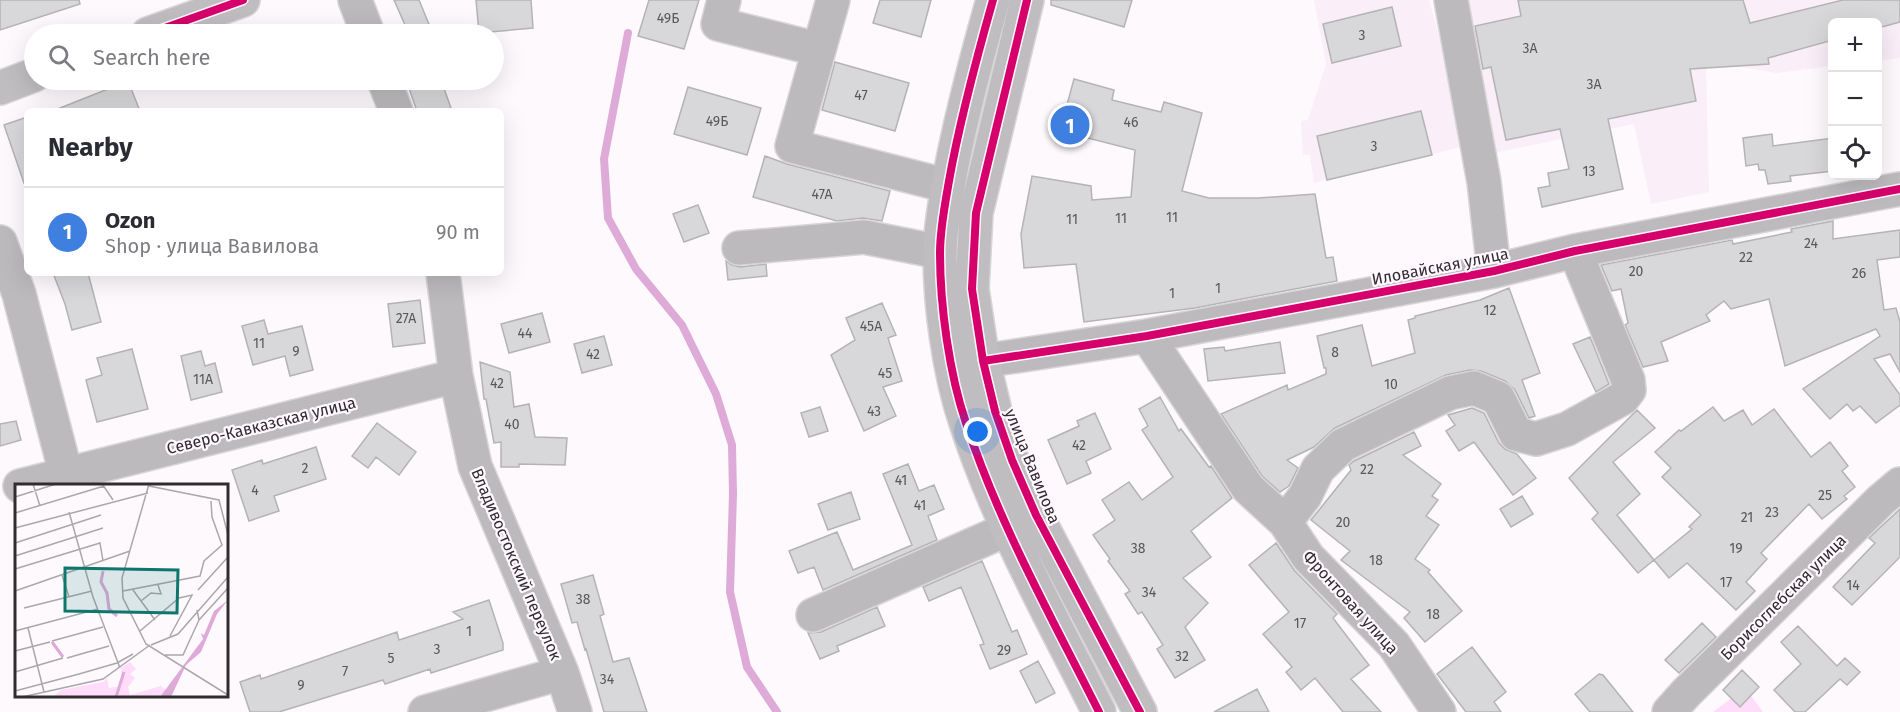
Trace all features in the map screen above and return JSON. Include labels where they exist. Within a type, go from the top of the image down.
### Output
[{"type":"main road","points":[[176,24],[243,0]]},
{"type":"main road","points":[[993,0],[956,140],[940,252],[942,291],[951,363],[965,422],[1008,529],[1099,712]]},
{"type":"main road","name":"улица Вавилова","points":[[1027,0],[976,213],[972,289],[983,361],[995,411],[1012,460],[1036,515],[1140,712]]},
{"type":"main road","points":[[0,88],[24,79]]},
{"type":"street","points":[[356,0],[364,24]]},
{"type":"street","points":[[724,0],[718,24],[817,49]]},
{"type":"street","points":[[833,0],[817,49],[792,146],[948,186]]},
{"type":"street","points":[[1451,0],[1484,182],[1494,271]]},
{"type":"street","points":[[388,90],[395,108]]},
{"type":"street","name":"Иловайская улица","points":[[983,361],[1147,336],[1494,271],[1575,251],[1900,189]]},
{"type":"street","points":[[740,248],[864,237],[940,252]]},
{"type":"street","points":[[0,242],[19,294],[66,474]]},
{"type":"street","points":[[1285,522],[1305,496],[1318,469],[1343,445],[1450,393],[1473,388],[1498,398],[1516,434],[1536,439],[1567,429],[1623,398],[1629,390],[1628,380],[1575,251]]},
{"type":"street","name":"Владивостокский переулок","points":[[443,276],[456,376],[475,466],[562,673],[575,712]]},
{"type":"street","name":"Фронтовая улица","points":[[1147,336],[1248,488],[1285,522],[1308,557],[1394,645],[1439,712]]},
{"type":"street","name":"Северо-Кавказская улица","points":[[26,484],[456,376]]},
{"type":"street","name":"Борисоглебская улица","points":[[1670,712],[1703,676],[1881,500],[1900,484]]},
{"type":"street","name":"Северо-Кавказская улица","points":[[0,490],[15,487]]},
{"type":"street","points":[[813,615],[1008,529]]},
{"type":"street","points":[[425,712],[562,673]]},
{"type":"shaded area","points":[[1314,0],[1429,0],[1469,145],[1314,183],[1310,155],[1303,155],[1301,121],[1308,120],[1326,64]]},
{"type":"shaded area","points":[[1435,0],[1900,0],[1900,58],[1882,60],[1882,18],[1828,18],[1828,66],[1776,73],[1737,66],[1706,68],[1709,192],[1651,204],[1634,124],[1489,154],[1455,71]]},
{"type":"shaded area","points":[[1745,688],[1763,712],[1713,712]]},
{"type":"building","points":[[0,0],[79,0],[80,4],[0,30]]},
{"type":"building","points":[[394,0],[419,0],[429,24],[405,24]]},
{"type":"building","points":[[476,0],[531,0],[533,28],[504,31],[504,24],[478,24]]},
{"type":"building","points":[[649,0],[699,0],[684,49],[638,36]]},
{"type":"building","points":[[880,0],[931,0],[921,37],[873,23]]},
{"type":"building","points":[[1051,0],[1132,0],[1124,27],[1051,5]]},
{"type":"building","points":[[1518,0],[1743,0],[1750,23],[1843,0],[1900,0],[1900,22],[1882,27],[1882,18],[1828,18],[1828,41],[1768,58],[1769,64],[1690,69],[1696,101],[1608,119],[1623,189],[1542,207],[1538,188],[1550,186],[1548,173],[1569,169],[1560,129],[1506,140],[1491,67],[1483,69],[1475,26],[1521,16]]},
{"type":"building","points":[[1392,7],[1401,46],[1332,63],[1323,24]]},
{"type":"building","points":[[835,62],[909,83],[895,131],[822,110]]},
{"type":"building","points":[[1074,79],[1114,90],[1112,100],[1161,112],[1164,102],[1202,113],[1182,191],[1209,198],[1258,198],[1315,194],[1326,258],[1333,257],[1337,281],[1195,308],[1084,322],[1076,264],[1024,268],[1021,234],[1032,176],[1091,186],[1092,200],[1131,197],[1135,150],[1060,131]]},
{"type":"building","points":[[688,87],[761,108],[747,155],[674,134]]},
{"type":"building","points":[[105,90],[132,90],[139,108],[60,108]]},
{"type":"building","points":[[410,90],[445,90],[451,108],[416,108]]},
{"type":"building","points":[[1421,111],[1432,155],[1327,180],[1317,136]]},
{"type":"building","points":[[24,118],[24,183],[4,125]]},
{"type":"building","points":[[1772,134],[1773,146],[1828,139],[1828,172],[1790,176],[1791,181],[1768,184],[1765,170],[1759,170],[1758,164],[1746,166],[1743,138]]},
{"type":"building","points":[[765,156],[890,191],[882,221],[863,218],[837,221],[753,197]]},
{"type":"building","points":[[698,205],[709,233],[684,242],[673,214]]},
{"type":"building","points":[[1833,221],[1833,239],[1900,230],[1900,257],[1877,260],[1884,310],[1896,308],[1900,322],[1900,372],[1890,354],[1874,359],[1900,395],[1900,405],[1876,423],[1860,406],[1853,411],[1847,404],[1830,419],[1803,389],[1880,336],[1876,329],[1785,366],[1769,299],[1731,309],[1724,301],[1706,315],[1710,321],[1661,342],[1668,361],[1643,367],[1625,325],[1628,323],[1621,289],[1612,291],[1601,265],[1732,240],[1733,244]]},
{"type":"building","points":[[726,261],[740,267],[766,264],[767,276],[728,280]]},
{"type":"building","points":[[54,276],[89,276],[101,322],[72,330]]},
{"type":"building","points":[[1509,288],[1540,373],[1522,380],[1535,416],[1529,418],[1515,390],[1505,381],[1481,371],[1470,370],[1446,375],[1335,428],[1314,447],[1287,460],[1298,468],[1289,486],[1280,492],[1262,476],[1221,414],[1287,385],[1288,390],[1326,374],[1317,336],[1362,325],[1372,366],[1415,353],[1408,320],[1415,316],[1480,300]]},
{"type":"building","points":[[420,300],[425,343],[393,347],[388,304]]},
{"type":"building","points":[[882,303],[896,335],[888,338],[902,381],[883,387],[896,416],[864,431],[831,355],[855,340],[846,318]]},
{"type":"building","points":[[542,313],[550,342],[509,353],[501,324]]},
{"type":"building","points":[[264,320],[268,334],[302,326],[313,370],[290,376],[285,356],[253,365],[242,326]]},
{"type":"building","points":[[604,336],[612,365],[582,373],[574,344]]},
{"type":"building","points":[[1590,337],[1609,384],[1596,392],[1573,344]]},
{"type":"building","points":[[1280,342],[1285,373],[1208,381],[1204,349],[1224,347],[1225,351]]},
{"type":"building","points":[[132,349],[148,409],[97,422],[86,380],[102,375],[97,358]]},
{"type":"building","points":[[201,351],[205,366],[215,363],[222,392],[191,400],[181,356]]},
{"type":"building","points":[[480,362],[510,372],[514,407],[529,404],[535,437],[567,438],[565,465],[519,464],[519,467],[501,467],[501,442],[494,443],[486,399],[484,399]]},
{"type":"building","points":[[1160,397],[1179,431],[1181,429],[1209,467],[1211,466],[1232,498],[1191,531],[1211,557],[1183,578],[1208,603],[1185,627],[1205,660],[1175,678],[1157,649],[1163,645],[1142,612],[1138,614],[1125,594],[1130,591],[1108,561],[1110,559],[1093,535],[1115,520],[1102,500],[1129,482],[1142,500],[1173,477],[1142,430],[1148,426],[1139,409]]},
{"type":"building","points":[[820,407],[828,431],[809,437],[801,413]]},
{"type":"building","points":[[1713,407],[1724,421],[1743,410],[1752,425],[1774,409],[1811,457],[1830,442],[1848,466],[1842,471],[1855,487],[1844,496],[1847,499],[1822,519],[1809,504],[1761,553],[1767,559],[1746,582],[1755,591],[1736,610],[1687,563],[1669,578],[1654,560],[1692,529],[1689,527],[1701,515],[1662,477],[1671,468],[1655,452],[1679,430],[1681,431]]},
{"type":"building","points":[[1472,408],[1484,413],[1499,443],[1505,449],[1517,454],[1536,478],[1513,495],[1474,442],[1459,451],[1446,431],[1455,425],[1448,415]]},
{"type":"building","points":[[1637,410],[1655,428],[1613,462],[1640,494],[1617,515],[1654,560],[1638,573],[1592,519],[1598,513],[1569,478]]},
{"type":"building","points":[[1095,413],[1111,449],[1086,461],[1091,473],[1067,484],[1048,440],[1079,426],[1077,421]]},
{"type":"building","points":[[16,421],[21,440],[0,446],[0,424]]},
{"type":"building","points":[[377,423],[416,452],[399,475],[376,457],[368,468],[352,456]]},
{"type":"building","points":[[1414,432],[1421,446],[1403,455],[1441,484],[1432,496],[1438,500],[1426,516],[1439,525],[1415,559],[1430,570],[1428,572],[1462,611],[1425,642],[1404,618],[1410,612],[1341,560],[1350,551],[1311,520],[1351,470],[1349,465]]},
{"type":"building","points":[[316,447],[326,479],[274,496],[279,511],[249,521],[232,470],[262,460],[263,464]]},
{"type":"building","points":[[908,464],[919,491],[934,485],[944,509],[928,516],[937,540],[823,590],[814,567],[798,573],[789,551],[837,532],[853,570],[912,545],[883,474]]},
{"type":"building","points":[[851,492],[860,519],[828,530],[818,504]]},
{"type":"building","points":[[1522,496],[1533,514],[1511,527],[1500,509]]},
{"type":"building","points":[[1900,509],[1900,557],[1852,605],[1833,587],[1875,543],[1869,538]]},
{"type":"building","points":[[1276,543],[1294,570],[1337,614],[1333,618],[1369,665],[1351,679],[1381,712],[1343,712],[1315,678],[1301,690],[1286,672],[1292,667],[1263,634],[1289,612],[1249,565]]},
{"type":"building","points":[[982,561],[1012,632],[1017,630],[1027,654],[990,669],[980,645],[984,644],[961,587],[929,601],[923,587]]},
{"type":"building","points":[[593,575],[604,614],[600,616],[613,662],[629,658],[647,712],[604,712],[577,622],[572,623],[561,584]]},
{"type":"building","points":[[489,600],[503,643],[503,650],[431,673],[430,669],[385,684],[383,680],[279,712],[250,712],[240,682],[260,675],[261,679],[397,632],[399,640],[463,619],[453,612]]},
{"type":"building","points":[[877,607],[885,626],[837,646],[839,651],[820,659],[808,633],[821,632]]},
{"type":"building","points":[[1702,623],[1716,637],[1679,673],[1665,660]]},
{"type":"building","points":[[1798,626],[1837,666],[1845,658],[1860,672],[1847,685],[1840,679],[1805,712],[1795,712],[1774,690],[1801,664],[1781,642]]},
{"type":"building","points":[[1472,647],[1506,692],[1494,702],[1501,712],[1466,712],[1437,674]]},
{"type":"building","points":[[1038,661],[1055,693],[1036,703],[1020,671]]},
{"type":"building","points":[[1742,670],[1759,687],[1740,707],[1723,690]]},
{"type":"building","points":[[1599,674],[1603,675],[1633,712],[1590,712],[1575,694]]},
{"type":"building","points":[[1257,689],[1269,712],[1214,712]]},
{"type":"waterway","points":[[628,33],[604,159],[608,218],[636,269],[682,325],[716,394],[732,445],[730,592],[747,667],[777,712]]},
{"type":"cycle path","points":[[176,24],[243,0]]},
{"type":"cycle path","points":[[993,0],[963,112],[943,217],[940,273],[947,339],[960,403],[994,498],[1027,570],[1099,712]]},
{"type":"cycle path","points":[[1027,0],[976,213],[972,289],[983,361],[995,411],[1012,460],[1036,515],[1140,712]]},
{"type":"cycle path","points":[[983,361],[1147,336],[1494,271],[1575,251],[1900,189]]},
{"type":"place","name":"Ozon","points":[[1070,125]]}]
